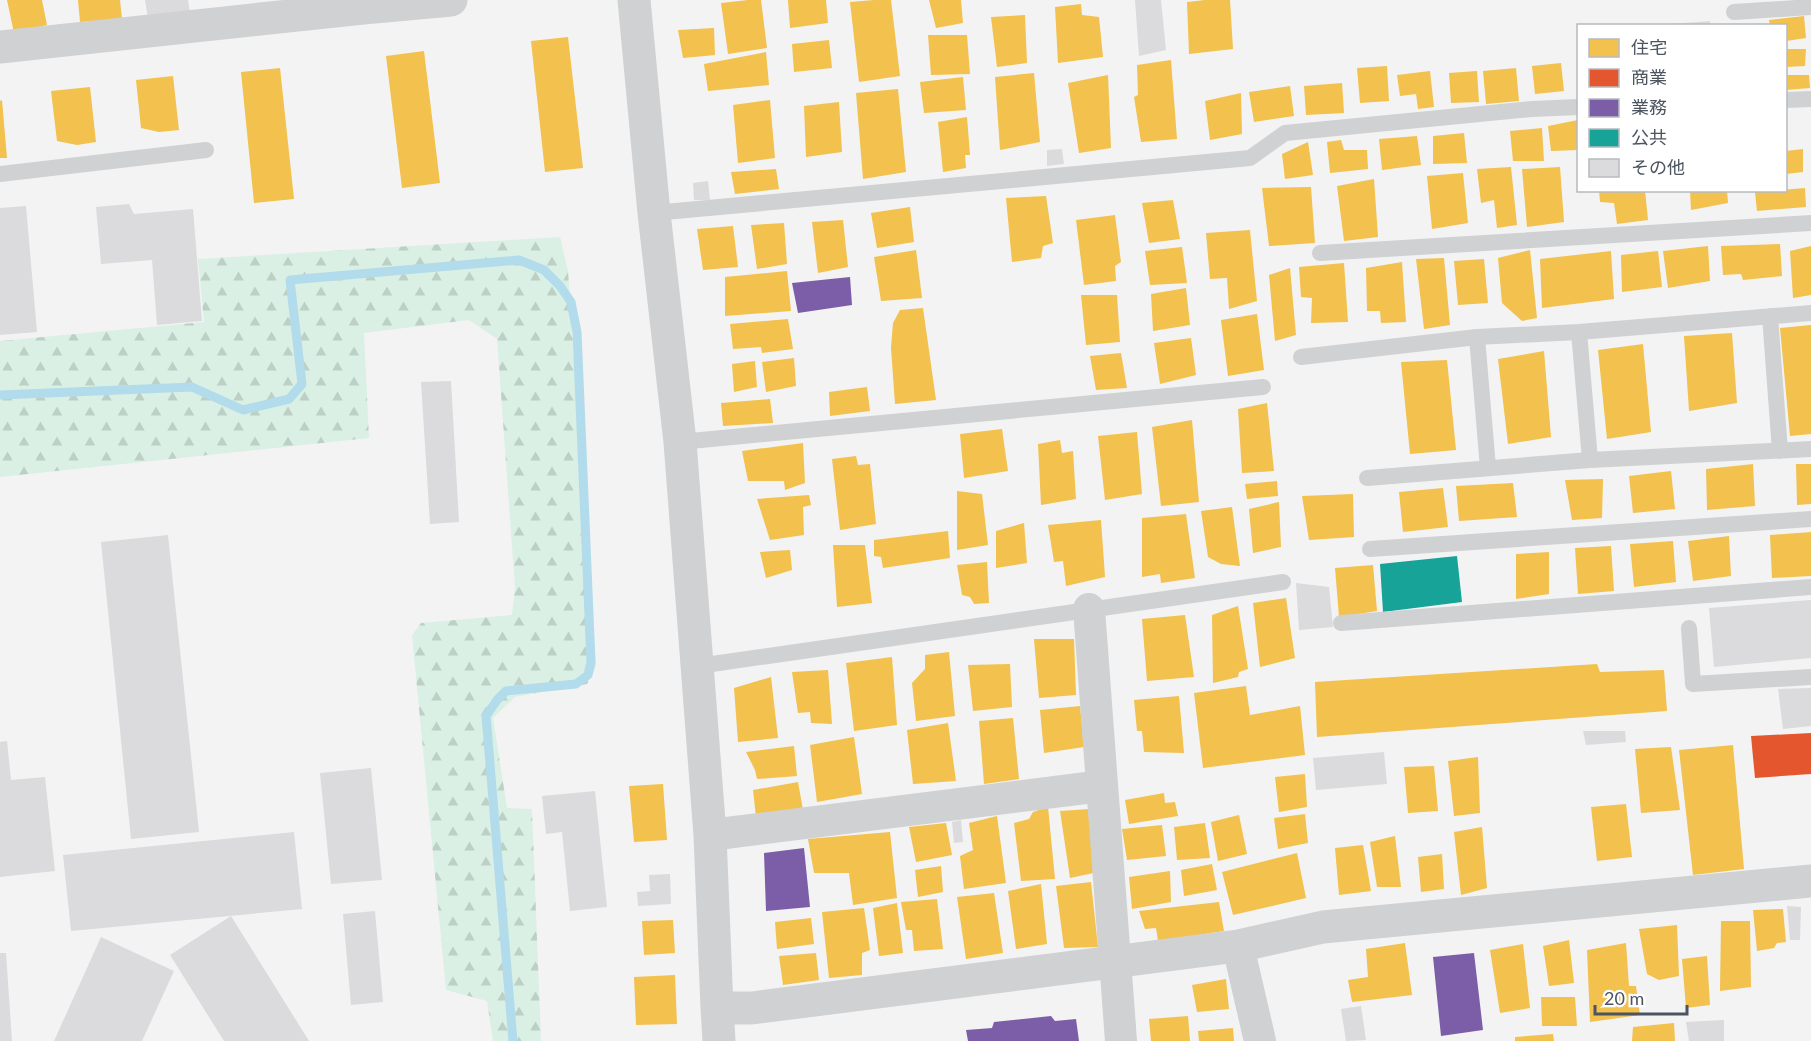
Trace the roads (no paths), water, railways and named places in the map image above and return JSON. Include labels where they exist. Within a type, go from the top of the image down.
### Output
[{"type":"street","points":[[634,0],[654,213],[680,442],[710,835],[719,1041]]},
{"type":"street","points":[[0,46],[362,4],[434,1]]},
{"type":"street","points":[[1089,609],[1121,1041]]},
{"type":"street","points":[[710,835],[1102,786]]},
{"type":"street","points":[[717,1008],[752,1008],[1114,963],[1238,946],[1323,927],[1811,880]]},
{"type":"street","points":[[1238,946],[1260,1041]]},
{"type":"lane","points":[[1734,12],[1811,7]]},
{"type":"lane","points":[[1787,100],[1811,99]]},
{"type":"lane","points":[[654,213],[1250,158],[1286,134],[1532,109],[1577,107]]},
{"type":"lane","points":[[0,174],[206,150]]},
{"type":"lane","points":[[1320,253],[1811,223]]},
{"type":"lane","points":[[1301,357],[1477,337],[1579,332],[1811,313]]},
{"type":"lane","points":[[1770,316],[1780,451]]},
{"type":"lane","points":[[1579,332],[1590,460]]},
{"type":"lane","points":[[1477,337],[1488,468]]},
{"type":"lane","points":[[680,442],[1263,387]]},
{"type":"lane","points":[[1367,478],[1590,460],[1811,449]]},
{"type":"lane","points":[[1370,549],[1811,519]]},
{"type":"lane","points":[[698,666],[1283,582]]},
{"type":"lane","points":[[1341,623],[1811,587]]},
{"type":"lane","points":[[1689,628],[1692,684],[1811,676]]},
{"type":"waterway","points":[[0,395],[192,387],[243,410],[289,399],[302,384],[290,280],[519,260],[544,270],[560,286],[571,302],[577,332],[591,662],[588,675],[576,684],[506,691],[486,716],[513,1041]]}]
